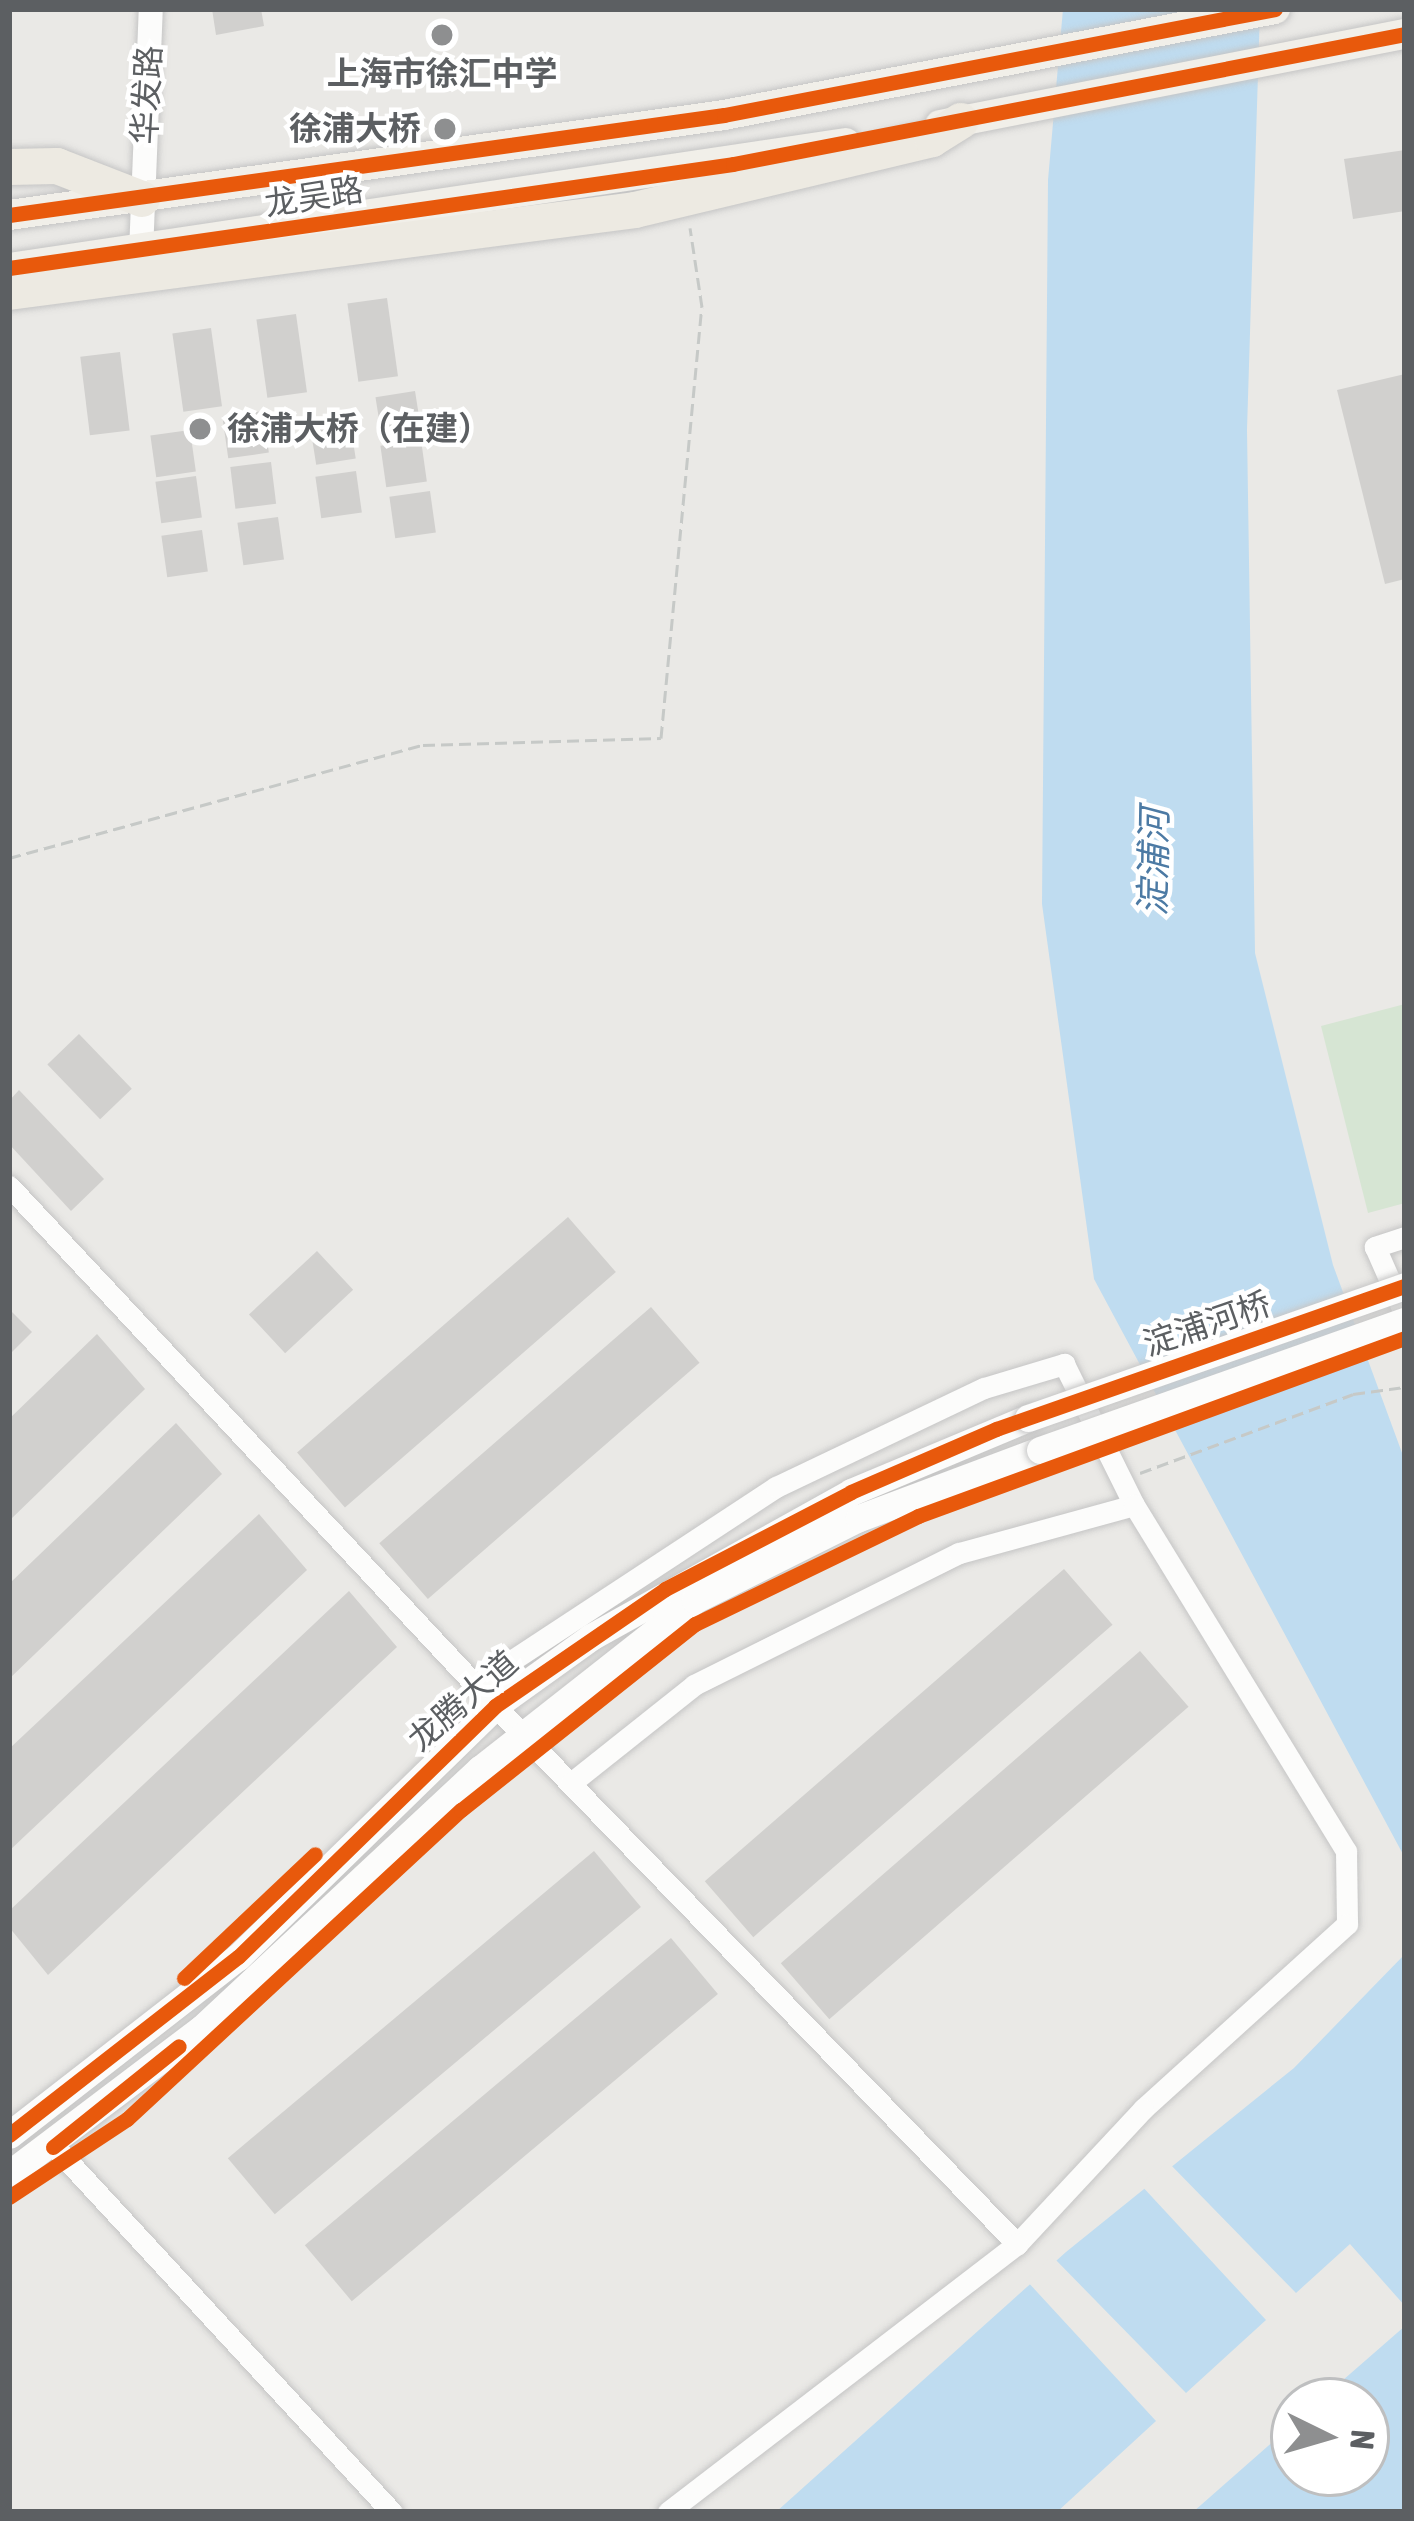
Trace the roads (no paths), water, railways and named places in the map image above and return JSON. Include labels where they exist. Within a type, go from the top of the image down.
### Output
[{"type":"highway","points":[[9,292],[686,201],[735,177],[932,139],[961,122]]},
{"type":"highway","points":[[9,167],[57,166],[142,199]]},
{"type":"main road","name":"龙吴路","points":[[9,215],[724,115],[1275,9]]},
{"type":"main road","points":[[961,122],[1405,34]]},
{"type":"main road","name":"龙吴路","points":[[9,268],[735,177]]},
{"type":"main road","name":"淀浦河桥","points":[[1028,1418],[1405,1286]]},
{"type":"main road","name":"淀浦河桥","points":[[1040,1450],[1405,1318]]},
{"type":"main road","name":"龙腾大道","points":[[9,2135],[238,1957],[495,1706],[665,1589],[851,1492],[1028,1418]]},
{"type":"main road","name":"龙腾大道","points":[[9,2174],[54,2146],[202,2028],[523,1734],[695,1600],[860,1518],[1040,1450]]},
{"type":"street","name":"华发路","points":[[141,253],[151,9]]},
{"type":"street","points":[[9,1186],[495,1706],[1017,2244]]},
{"type":"street","points":[[1405,1238],[1375,1246],[1405,1318]]},
{"type":"street","points":[[476,1684],[776,1487],[984,1388],[1064,1364],[1134,1505],[1346,1851],[1348,1924],[1143,2109],[1017,2244],[668,2512]]},
{"type":"street","points":[[571,1783],[694,1685],[959,1553],[1134,1505]]},
{"type":"street","points":[[54,2146],[392,2512]]},
{"type":"water","name":"淀浦河","points":[[1063,9],[1260,9],[1247,430],[1255,953],[1333,1265],[1405,1461],[1405,1858],[1094,1279],[1042,904],[1048,180]]},
{"type":"water","points":[[1405,1954],[1405,2512],[776,2512],[1066,2252],[1294,2068]]},
{"type":"place","name":"上海市徐汇中学","points":[[442,35]]},
{"type":"place","name":"徐浦大桥","points":[[445,129]]},
{"type":"place","name":"徐浦大桥（在建）","points":[[200,429]]}]
